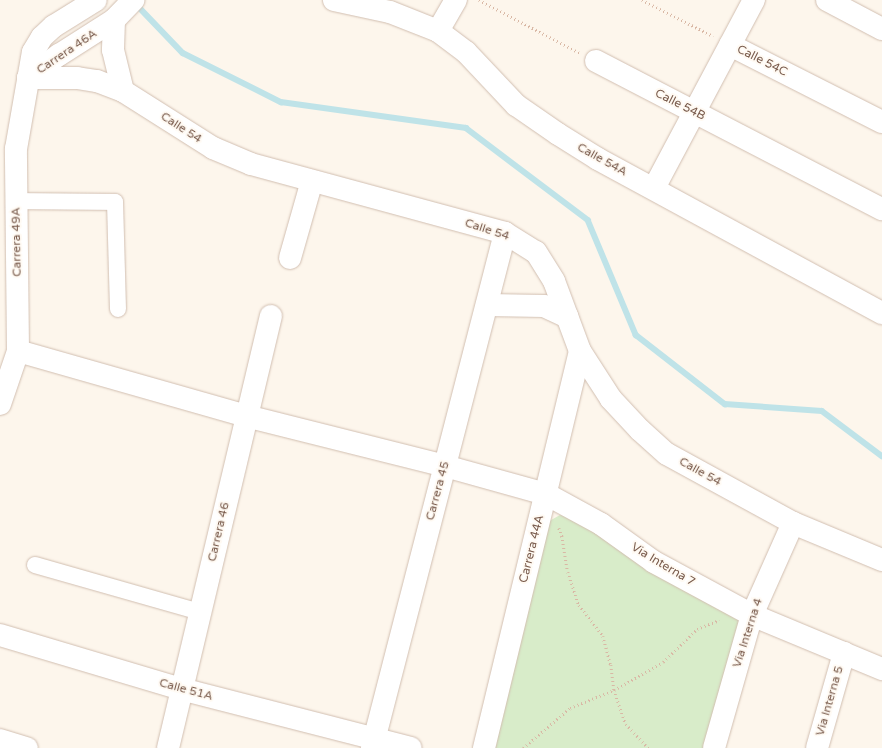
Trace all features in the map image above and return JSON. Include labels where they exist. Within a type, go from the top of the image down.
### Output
[{"type":"street","name":"Carrera 46A","points":[[28,78],[33,52],[42,37],[54,26],[96,0]]},
{"type":"street","name":"Calle 54A","points":[[334,0],[390,12],[438,31],[466,52],[516,105],[558,134],[598,159],[654,188],[882,313]]},
{"type":"street","points":[[438,31],[456,0]]},
{"type":"street","points":[[654,188],[754,0]]},
{"type":"street","points":[[827,0],[882,29]]},
{"type":"street","name":"Carrera 46A","points":[[28,78],[125,9]]},
{"type":"street","points":[[123,91],[113,50],[125,9]]},
{"type":"street","name":"Calle 54C","points":[[730,45],[882,122]]},
{"type":"street","name":"Calle 54B","points":[[596,61],[882,209]]},
{"type":"street","name":"Calle 54","points":[[28,78],[77,78],[97,81],[123,91],[213,148],[251,164],[505,233],[536,252],[554,281],[580,351],[611,399],[640,430],[667,454],[793,523],[882,560]]},
{"type":"street","name":"Carrera 49A","points":[[0,404],[18,351],[16,149],[28,78]]},
{"type":"street","points":[[290,258],[312,181]]},
{"type":"street","points":[[16,201],[115,202],[118,309]]},
{"type":"street","name":"Carrera 45","points":[[373,743],[505,233]]},
{"type":"street","points":[[486,304],[544,306],[568,317]]},
{"type":"street","name":"Carrera 46","points":[[168,748],[271,316]]},
{"type":"street","points":[[18,351],[246,416],[445,466]]},
{"type":"street","name":"Carrera 44A","points":[[484,748],[580,351]]},
{"type":"street","name":"Via Interna 7","points":[[445,466],[546,494],[601,524],[654,562],[752,615],[882,669]]},
{"type":"street","name":"Via Interna 4","points":[[714,748],[752,615],[793,523]]},
{"type":"street","points":[[35,565],[200,612]]},
{"type":"street","name":"Calle 51A","points":[[0,635],[181,689],[373,743],[411,748]]},
{"type":"street","name":"Via Interna 5","points":[[817,748],[844,653]]},
{"type":"street","points":[[0,740],[27,748]]},
{"type":"path","points":[[479,0],[596,61]]},
{"type":"path","name":"Calle 54C","points":[[642,0],[730,45]]},
{"type":"path","points":[[556,523],[562,536],[568,572],[579,605],[603,636],[611,665],[614,690],[626,724],[648,748]]},
{"type":"path","points":[[523,748],[570,708],[614,690],[663,662],[696,628],[725,618],[752,615]]},
{"type":"green space","points":[[560,515],[579,519],[744,616],[709,748],[490,748],[544,524]]},
{"type":"waterway","points":[[135,3],[183,53],[281,102],[466,128],[588,220],[636,335],[725,404],[822,411],[882,456]]}]
